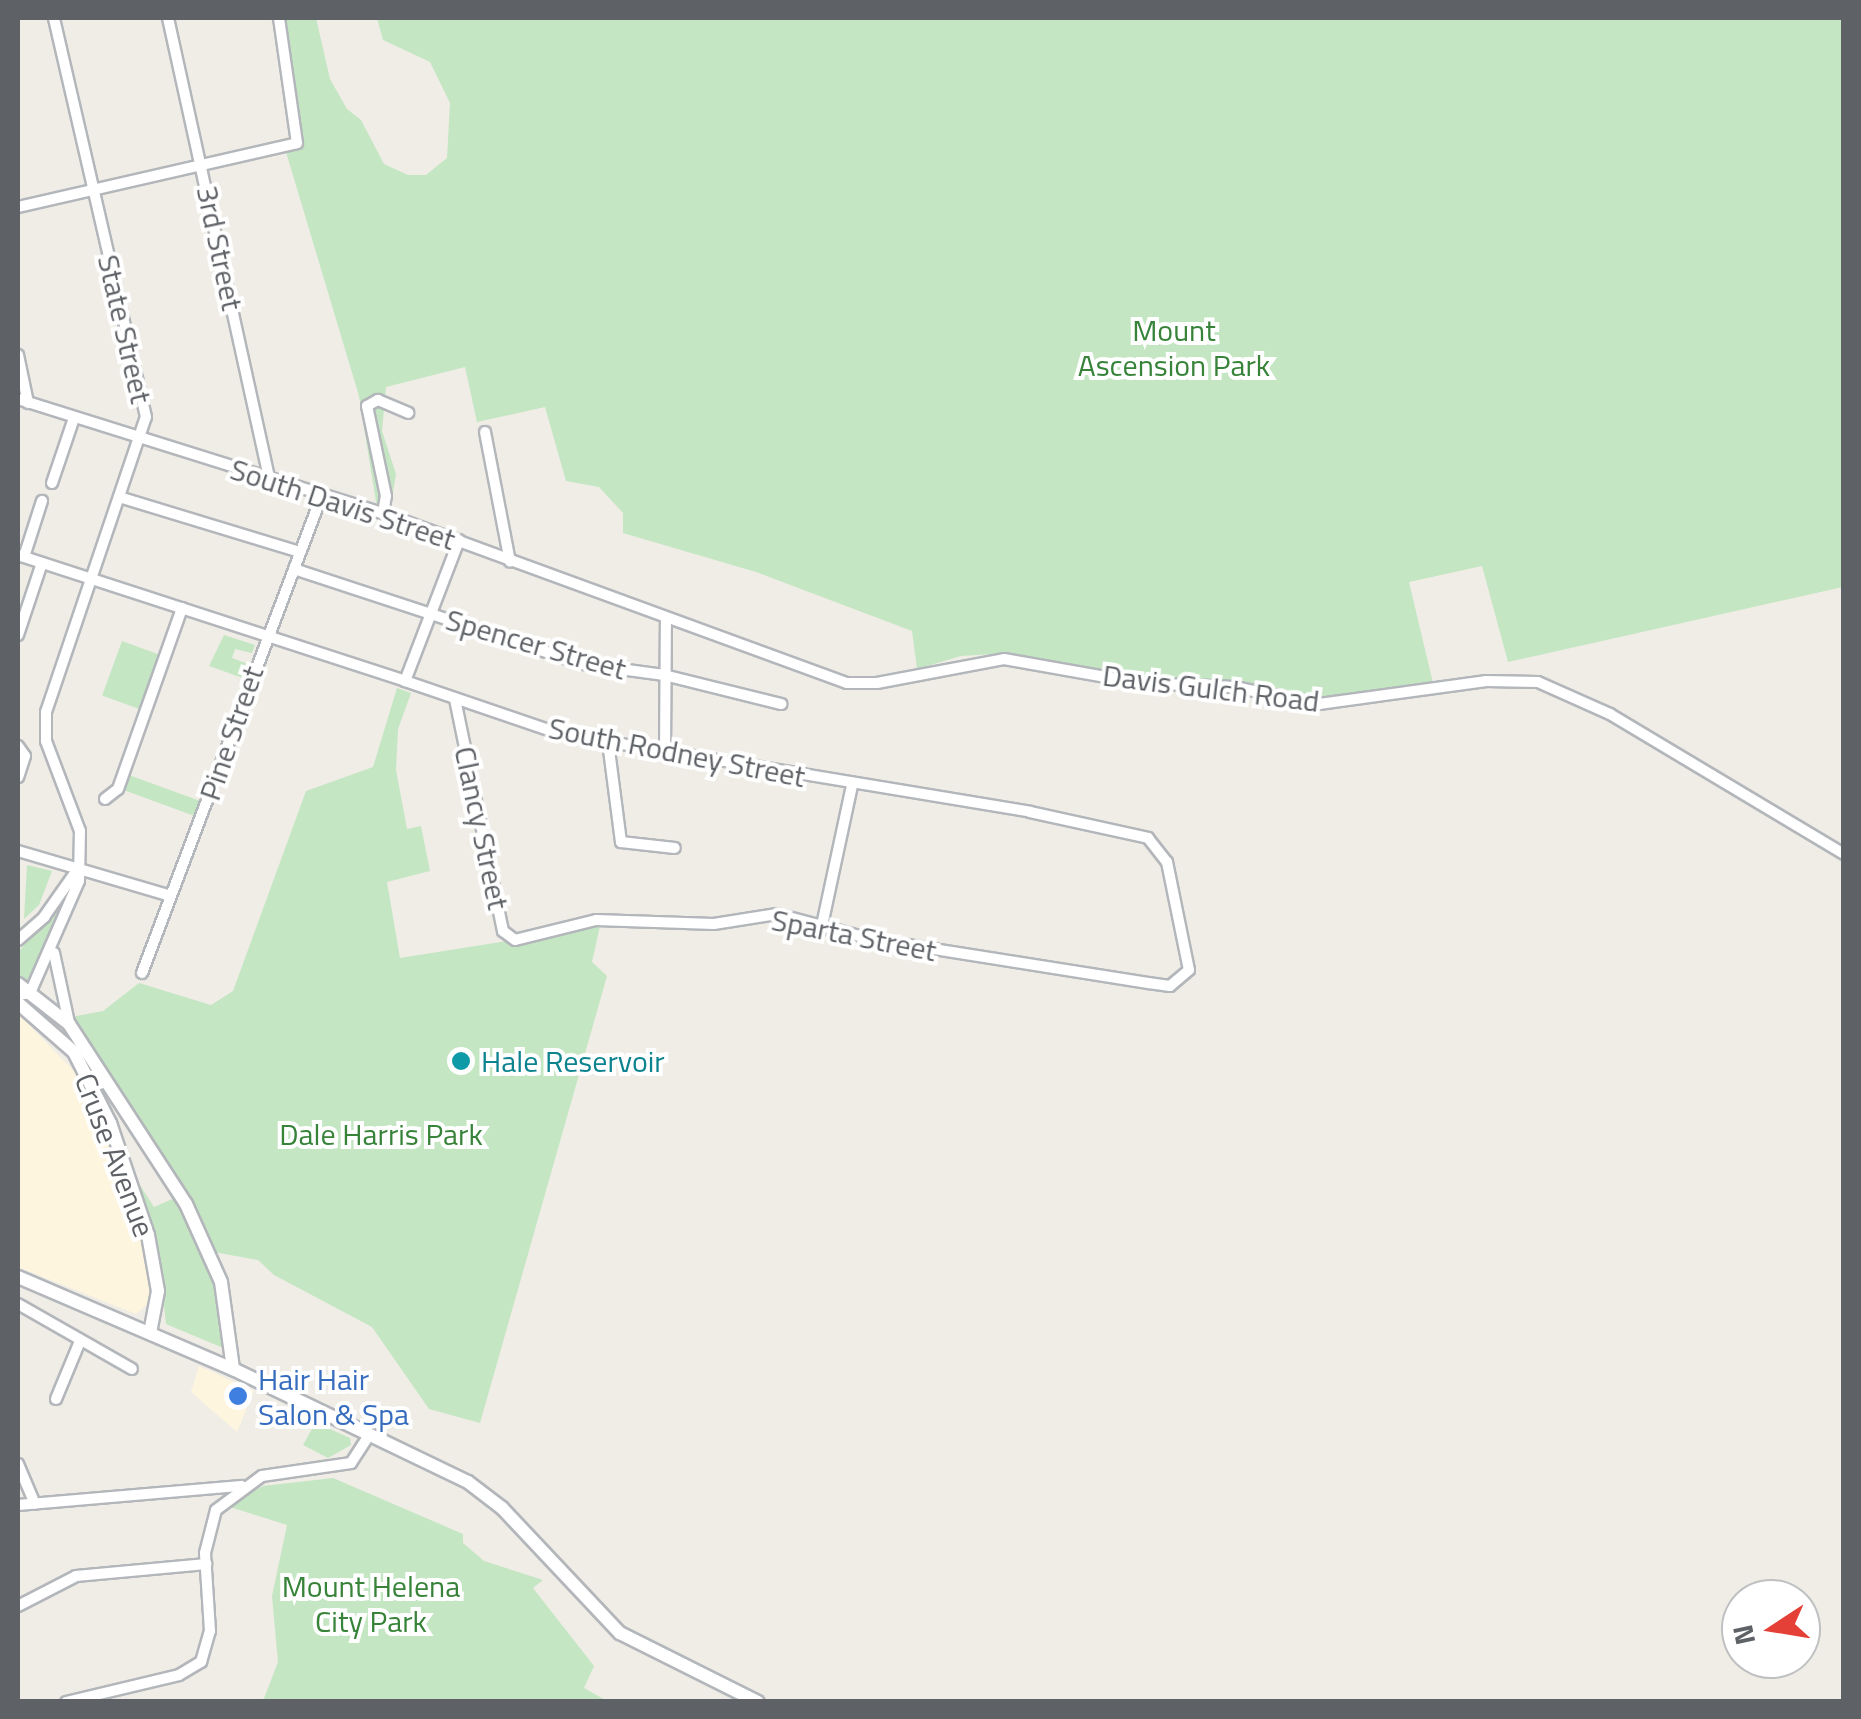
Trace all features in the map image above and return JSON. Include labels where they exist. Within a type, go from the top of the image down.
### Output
[{"type":"street","name":"State Street","points":[[54,18],[146,416],[142,440],[87,576],[48,701],[48,750],[80,831],[77,870]]},
{"type":"street","name":"3rd Street","points":[[168,18],[269,478]]},
{"type":"street","points":[[18,207],[202,168],[297,143],[278,18]]},
{"type":"street","points":[[18,355],[23,401]]},
{"type":"street","points":[[383,514],[386,496],[367,406],[378,400],[408,414]]},
{"type":"street","name":"South Davis Street","points":[[23,401],[383,514],[666,618]]},
{"type":"street","points":[[52,483],[74,418]]},
{"type":"street","points":[[484,432],[510,562]]},
{"type":"street","name":"Pine Street","points":[[142,973],[266,635],[322,495]]},
{"type":"street","points":[[119,497],[300,552]]},
{"type":"street","points":[[21,556],[42,501]]},
{"type":"street","points":[[406,681],[459,540]]},
{"type":"street","name":"South Rodney Street","points":[[21,556],[561,734],[1093,824],[1148,838],[1167,862],[1189,970],[1181,982]]},
{"type":"street","points":[[18,635],[42,563]]},
{"type":"street","name":"Spencer Street","points":[[294,569],[583,664],[664,675],[781,704]]},
{"type":"street","points":[[105,800],[118,789],[182,608]]},
{"type":"street","points":[[664,752],[666,618]]},
{"type":"street","name":"Davis Gulch Road","points":[[666,618],[856,684],[1004,659],[1140,683],[1234,687],[1319,704],[1486,681],[1538,682],[1597,706],[1844,854]]},
{"type":"street","name":"Clancy Street","points":[[455,699],[503,931],[515,940],[526,937]]},
{"type":"street","points":[[608,742],[621,842],[675,848]]},
{"type":"street","points":[[18,746],[26,756],[18,777]]},
{"type":"street","points":[[821,930],[852,785]]},
{"type":"street","points":[[18,852],[172,896]]},
{"type":"street","points":[[18,940],[44,917],[77,870]]},
{"type":"street","points":[[24,994],[54,950],[77,870]]},
{"type":"street","name":"Sparta Street","points":[[526,937],[596,920],[714,924],[776,914],[821,930],[1014,964],[1181,982]]},
{"type":"street","points":[[54,950],[56,985],[69,1024]]},
{"type":"street","name":"Cruse Avenue","points":[[18,984],[24,994],[69,1024],[205,1244],[230,1316],[234,1369]]},
{"type":"street","name":"Cruse Avenue","points":[[18,1004],[74,1052],[110,1123],[148,1235],[158,1290],[150,1333]]},
{"type":"street","points":[[18,1277],[234,1369],[492,1498],[632,1642],[758,1702]]},
{"type":"street","points":[[18,1304],[132,1369]]},
{"type":"street","points":[[56,1400],[80,1341]]},
{"type":"street","points":[[18,1505],[242,1486],[276,1474],[351,1463],[369,1435]]},
{"type":"street","points":[[18,1464],[36,1504]]},
{"type":"street","points":[[66,1702],[102,1698],[179,1676],[201,1662],[210,1632],[206,1564],[216,1510],[242,1486]]},
{"type":"street","points":[[180,1493],[216,1510]]},
{"type":"street","points":[[18,1606],[76,1576],[206,1564]]},
{"type":"shaded area","points":[[18,1014],[75,1072],[108,1135],[143,1235],[154,1298],[136,1314],[18,1267]]},
{"type":"shaded area","points":[[199,1366],[254,1391],[237,1432],[191,1392]]},
{"type":"green space","name":"Mount Ascension Park","points":[[284,18],[316,18],[330,79],[347,109],[361,120],[384,164],[408,175],[426,175],[447,158],[450,103],[430,62],[383,40],[377,18],[1843,18],[1843,587],[1508,662],[1482,566],[1409,582],[1433,683],[1318,701],[1268,688],[1140,676],[1009,653],[961,656],[917,669],[912,631],[756,572],[623,533],[623,513],[599,487],[566,481],[545,407],[477,422],[465,367],[386,387],[382,431],[396,474],[390,510],[376,502],[359,396],[286,152],[303,145]]},
{"type":"green space","points":[[224,635],[255,645],[252,653],[235,649],[232,658],[248,664],[243,678],[209,666]]},
{"type":"green space","points":[[122,641],[160,655],[140,709],[102,696]]},
{"type":"green space","name":"Dale Harris Park","points":[[397,688],[411,693],[398,729],[396,770],[407,829],[421,826],[430,871],[387,882],[400,958],[600,926],[592,962],[607,976],[480,1423],[429,1409],[372,1327],[274,1275],[258,1260],[214,1252],[182,1188],[71,1017],[103,1011],[139,983],[211,1005],[233,991],[306,791],[373,767]]},
{"type":"green space","points":[[129,775],[199,801],[194,816],[124,790]]},
{"type":"green space","points":[[27,865],[52,871],[39,905],[24,919]]},
{"type":"green space","points":[[70,882],[26,984],[18,979],[18,952],[58,908]]},
{"type":"green space","points":[[133,1174],[154,1207],[177,1197],[217,1284],[228,1350],[166,1324],[159,1261]]},
{"type":"green space","points":[[296,1414],[350,1438],[351,1445],[328,1458],[303,1445],[313,1427]]},
{"type":"green space","name":"Mount Helena City Park","points":[[333,1478],[463,1534],[463,1543],[484,1561],[543,1580],[533,1588],[594,1666],[584,1688],[607,1701],[263,1701],[278,1662],[272,1596],[287,1525],[227,1506],[263,1486]]},
{"type":"place","name":"Hale Reservoir","points":[[461,1061]]},
{"type":"place","name":"Hair Hair Salon & Spa","points":[[238,1396]]}]
